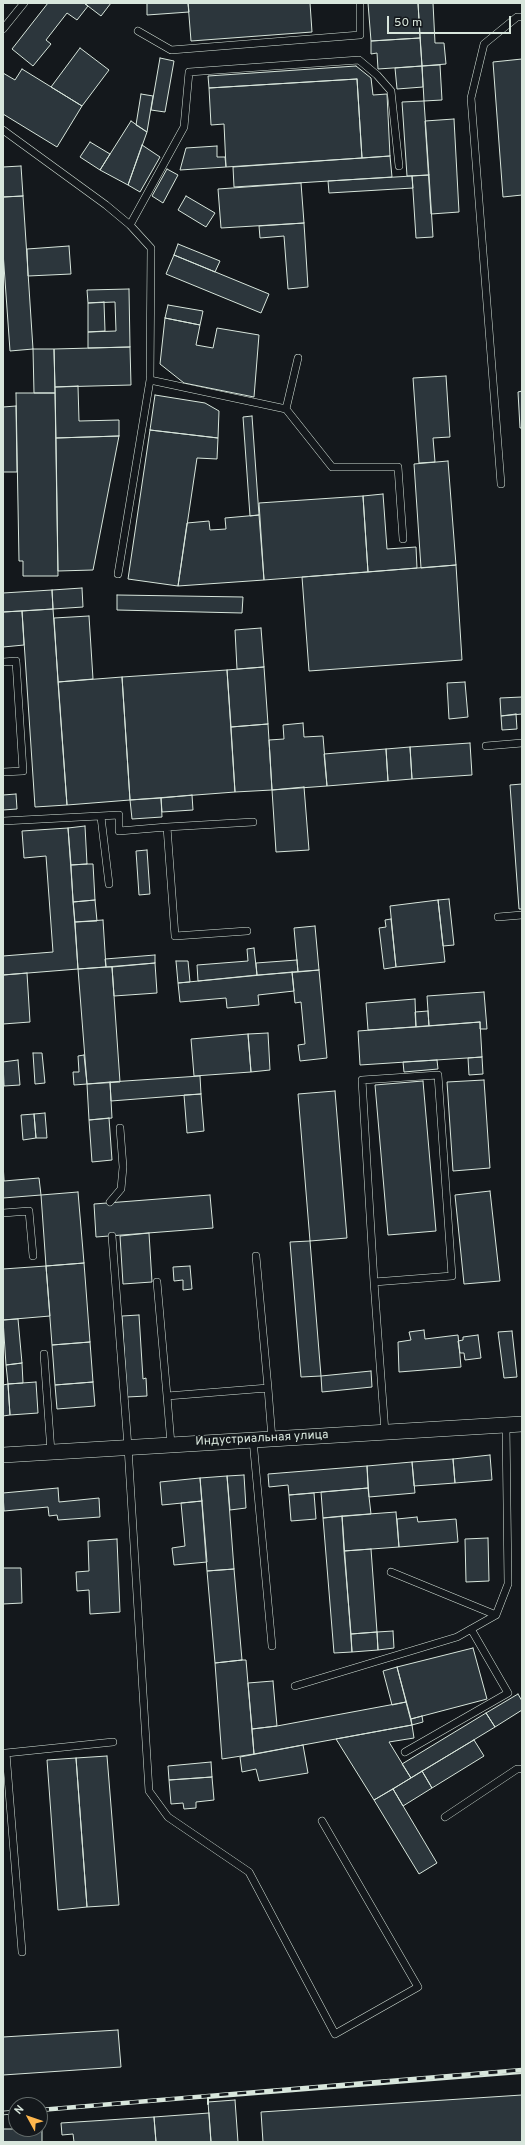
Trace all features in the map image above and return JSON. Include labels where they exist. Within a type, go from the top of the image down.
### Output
[{"type":"street","name":"Индустриальная улица","points":[[3,1455],[522,1424]]},
{"type":"lane","points":[[3,29],[24,3]]},
{"type":"lane","points":[[138,31],[171,50],[360,35],[360,3]]},
{"type":"lane","points":[[501,484],[471,98],[484,44],[517,17],[522,17]]},
{"type":"lane","points":[[130,225],[184,127],[189,72],[359,60],[377,75],[391,91],[399,166]]},
{"type":"lane","points":[[3,130],[106,205],[130,225],[151,248],[150,380],[118,574]]},
{"type":"lane","points":[[286,409],[298,358]]},
{"type":"lane","points":[[150,380],[286,409],[332,467],[398,467],[403,539]]},
{"type":"lane","points":[[3,662],[16,661],[23,771],[3,772]]},
{"type":"lane","points":[[486,746],[522,743]]},
{"type":"lane","points":[[3,821],[118,815],[119,831],[253,822]]},
{"type":"lane","points":[[101,817],[109,884]]},
{"type":"lane","points":[[167,827],[175,936],[247,931]]},
{"type":"lane","points":[[498,917],[522,915]]},
{"type":"lane","points":[[374,1282],[452,1276],[438,1075],[362,1080],[374,1282],[385,1432]]},
{"type":"lane","points":[[110,1202],[121,1189],[123,1168],[120,1128]]},
{"type":"lane","points":[[3,1213],[29,1211],[33,1256]]},
{"type":"lane","points":[[112,1236],[128,1447],[149,1791],[168,1817],[250,1872],[335,2034],[418,1987],[322,1821]]},
{"type":"lane","points":[[256,1256],[272,1438]]},
{"type":"lane","points":[[157,1282],[171,1444]]},
{"type":"lane","points":[[44,1354],[50,1452]]},
{"type":"lane","points":[[167,1396],[268,1388]]},
{"type":"lane","points":[[295,1686],[457,1637],[496,1615],[508,1584],[506,1425]]},
{"type":"lane","points":[[253,1439],[272,1646]]},
{"type":"lane","points":[[391,1572],[496,1615]]},
{"type":"lane","points":[[405,1752],[508,1693],[472,1629]]},
{"type":"lane","points":[[22,1952],[5,1753],[113,1742]]},
{"type":"lane","points":[[445,1817],[518,1769],[522,1769]]},
{"type":"building","points":[[48,3],[84,3],[88,6],[77,20],[67,13],[46,40],[51,44],[33,66],[12,49]]},
{"type":"building","points":[[84,3],[111,3],[101,16]]},
{"type":"building","points":[[147,3],[188,3],[189,12],[147,15]]},
{"type":"building","points":[[188,3],[310,3],[312,32],[191,41]]},
{"type":"building","points":[[368,3],[418,3],[420,38],[371,41]]},
{"type":"building","points":[[418,3],[433,3],[435,43],[444,43],[446,64],[422,66]]},
{"type":"building","points":[[420,38],[422,66],[378,69],[377,53],[371,54],[371,41]]},
{"type":"building","points":[[80,48],[109,70],[82,106],[51,87]]},
{"type":"building","points":[[160,58],[174,61],[165,112],[151,110]]},
{"type":"building","points":[[522,59],[522,195],[503,197],[493,62]]},
{"type":"building","points":[[440,65],[442,100],[424,101],[422,66]]},
{"type":"building","points":[[356,66],[371,78],[373,95],[387,94],[390,156],[362,158],[357,79],[209,88],[208,76]]},
{"type":"building","points":[[422,66],[423,87],[397,89],[395,68]]},
{"type":"building","points":[[22,69],[82,106],[57,147],[3,114],[3,73],[15,80]]},
{"type":"building","points":[[357,79],[362,158],[226,167],[224,124],[211,125],[209,88]]},
{"type":"building","points":[[141,94],[153,96],[147,132],[136,125]]},
{"type":"building","points":[[424,101],[429,175],[407,176],[402,102]]},
{"type":"building","points":[[454,119],[459,212],[431,214],[425,121]]},
{"type":"building","points":[[131,121],[147,132],[128,185],[100,170]]},
{"type":"building","points":[[90,142],[110,154],[100,170],[80,157]]},
{"type":"building","points":[[142,145],[160,157],[140,192],[128,185]]},
{"type":"building","points":[[217,146],[217,157],[225,157],[226,167],[180,170],[186,148]]},
{"type":"building","points":[[390,156],[392,177],[234,187],[233,167]]},
{"type":"building","points":[[21,166],[23,196],[3,197],[3,167]]},
{"type":"building","points":[[167,169],[178,175],[163,203],[152,196]]},
{"type":"building","points":[[429,175],[433,237],[416,238],[412,176]]},
{"type":"building","points":[[412,176],[413,188],[329,193],[328,181]]},
{"type":"building","points":[[301,183],[304,223],[221,228],[218,189]]},
{"type":"building","points":[[23,196],[33,349],[10,351],[3,252],[3,197]]},
{"type":"building","points":[[186,196],[215,213],[206,227],[178,210]]},
{"type":"building","points":[[304,223],[308,287],[288,289],[284,236],[260,238],[259,226]]},
{"type":"building","points":[[178,244],[220,261],[215,272],[174,255]]},
{"type":"building","points":[[69,246],[71,274],[28,276],[27,249]]},
{"type":"building","points":[[174,255],[269,294],[261,313],[166,274]]},
{"type":"building","points":[[129,289],[130,347],[88,348],[88,332],[116,331],[115,302],[88,303],[87,290]]},
{"type":"building","points":[[104,302],[105,331],[88,332],[88,303]]},
{"type":"building","points":[[168,305],[203,311],[200,325],[165,318]]},
{"type":"building","points":[[165,318],[200,325],[196,345],[213,348],[217,328],[259,335],[254,397],[184,383],[160,364]]},
{"type":"building","points":[[130,347],[131,385],[55,387],[54,349]]},
{"type":"building","points":[[33,349],[54,349],[55,393],[34,393]]},
{"type":"building","points":[[446,376],[450,437],[433,438],[435,462],[419,463],[413,378]]},
{"type":"building","points":[[78,386],[79,421],[119,420],[119,436],[56,438],[55,387]]},
{"type":"building","points":[[522,391],[522,428],[520,428],[518,392]]},
{"type":"building","points":[[16,393],[55,393],[58,576],[23,576],[23,561],[19,561]]},
{"type":"building","points":[[155,395],[205,403],[219,411],[218,438],[150,430]]},
{"type":"building","points":[[16,406],[17,472],[3,472],[3,407]]},
{"type":"building","points":[[252,416],[259,515],[250,516],[243,417]]},
{"type":"building","points":[[150,430],[218,438],[217,459],[197,458],[178,586],[128,579]]},
{"type":"building","points":[[119,436],[93,570],[58,571],[56,438]]},
{"type":"building","points":[[448,461],[456,565],[421,568],[414,464]]},
{"type":"building","points":[[383,494],[387,549],[416,547],[417,568],[368,572],[363,496]]},
{"type":"building","points":[[363,496],[368,572],[264,580],[259,503]]},
{"type":"building","points":[[259,515],[264,580],[178,586],[187,523],[209,521],[210,530],[226,529],[225,518]]},
{"type":"building","points":[[456,565],[462,660],[309,671],[302,577]]},
{"type":"building","points":[[82,588],[83,607],[53,609],[52,590]]},
{"type":"building","points":[[52,590],[53,609],[3,612],[3,593]]},
{"type":"building","points":[[117,595],[243,597],[242,613],[117,610]]},
{"type":"building","points":[[53,609],[67,805],[35,807],[22,611]]},
{"type":"building","points":[[22,611],[24,645],[3,647],[3,612]]},
{"type":"building","points":[[89,616],[93,679],[58,682],[54,618]]},
{"type":"building","points":[[261,628],[264,667],[237,669],[235,630]]},
{"type":"building","points":[[264,667],[268,724],[231,727],[227,670]]},
{"type":"building","points":[[227,670],[235,792],[130,800],[122,677]]},
{"type":"building","points":[[122,677],[130,800],[67,805],[58,682]]},
{"type":"building","points":[[465,682],[468,717],[449,719],[447,683]]},
{"type":"building","points":[[522,697],[522,714],[501,716],[500,698]]},
{"type":"building","points":[[516,714],[517,729],[502,730],[501,716]]},
{"type":"building","points":[[303,723],[304,737],[323,736],[327,786],[272,790],[269,740],[284,739],[283,725]]},
{"type":"building","points":[[268,724],[272,790],[235,792],[231,727]]},
{"type":"building","points":[[470,743],[472,775],[412,779],[410,747]]},
{"type":"building","points":[[410,747],[412,779],[388,781],[386,749]]},
{"type":"building","points":[[386,749],[388,781],[327,786],[324,754]]},
{"type":"building","points":[[522,784],[522,909],[519,909],[510,785]]},
{"type":"building","points":[[304,787],[309,850],[276,852],[272,790]]},
{"type":"building","points":[[16,794],[17,809],[3,810],[3,795]]},
{"type":"building","points":[[192,795],[193,810],[162,812],[161,798]]},
{"type":"building","points":[[161,798],[162,817],[132,819],[130,800]]},
{"type":"building","points":[[85,826],[87,864],[71,865],[68,828]]},
{"type":"building","points":[[68,828],[78,969],[3,975],[3,956],[53,952],[46,856],[24,858],[22,831]]},
{"type":"building","points":[[147,850],[150,894],[139,895],[136,851]]},
{"type":"building","points":[[93,864],[95,900],[73,902],[71,865]]},
{"type":"building","points":[[449,899],[454,945],[443,946],[438,900]]},
{"type":"building","points":[[95,900],[97,921],[75,922],[73,902]]},
{"type":"building","points":[[438,900],[445,962],[396,967],[390,906]]},
{"type":"building","points":[[391,919],[396,967],[384,969],[379,928],[386,927],[385,920]]},
{"type":"building","points":[[103,920],[106,967],[78,969],[75,922]]},
{"type":"building","points":[[315,926],[319,970],[298,972],[294,928]]},
{"type":"building","points":[[254,948],[257,975],[198,981],[197,965],[248,961],[247,949]]},
{"type":"building","points":[[155,955],[155,963],[106,967],[105,959]]},
{"type":"building","points":[[297,960],[298,972],[257,975],[256,963]]},
{"type":"building","points":[[176,961],[188,961],[190,982],[178,983]]},
{"type":"building","points":[[155,963],[157,993],[114,996],[112,967]]},
{"type":"building","points":[[112,967],[120,1082],[87,1084],[78,969]]},
{"type":"building","points":[[319,970],[327,1058],[300,1061],[298,1045],[305,1044],[301,1002],[295,1003],[292,972]]},
{"type":"building","points":[[292,972],[294,991],[258,995],[259,1005],[227,1008],[226,998],[180,1002],[178,983]]},
{"type":"building","points":[[27,973],[30,1022],[3,1024],[3,975]]},
{"type":"building","points":[[484,992],[487,1029],[480,1029],[480,1022],[429,1026],[427,996]]},
{"type":"building","points":[[415,999],[416,1027],[368,1030],[366,1003]]},
{"type":"building","points":[[428,1011],[429,1026],[416,1027],[415,1012]]},
{"type":"building","points":[[480,1022],[482,1057],[360,1065],[358,1031]]},
{"type":"building","points":[[268,1033],[270,1070],[251,1072],[248,1034]]},
{"type":"building","points":[[248,1034],[251,1072],[194,1076],[191,1039]]},
{"type":"building","points":[[33,1053],[42,1053],[45,1083],[35,1084]]},
{"type":"building","points":[[84,1055],[87,1084],[74,1085],[73,1072],[79,1072],[78,1056]]},
{"type":"building","points":[[482,1057],[483,1074],[469,1075],[468,1058]]},
{"type":"building","points":[[18,1060],[20,1085],[4,1086],[3,1062]]},
{"type":"building","points":[[437,1060],[438,1069],[404,1072],[403,1062]]},
{"type":"building","points":[[200,1076],[201,1094],[111,1101],[110,1082]]},
{"type":"building","points":[[484,1080],[490,1168],[453,1171],[447,1082]]},
{"type":"building","points":[[423,1081],[436,1231],[388,1235],[375,1085]]},
{"type":"building","points":[[110,1082],[112,1118],[89,1120],[87,1084]]},
{"type":"building","points":[[335,1091],[347,1238],[310,1241],[298,1094]]},
{"type":"building","points":[[201,1094],[204,1131],[187,1133],[184,1095]]},
{"type":"building","points":[[45,1113],[47,1138],[36,1138],[34,1114]]},
{"type":"building","points":[[34,1114],[36,1138],[23,1140],[21,1115]]},
{"type":"building","points":[[109,1118],[112,1160],[92,1162],[89,1120]]},
{"type":"building","points":[[3,1162],[4,1181],[39,1178],[41,1195],[3,1198]]},
{"type":"building","points":[[490,1191],[500,1281],[464,1284],[455,1195]]},
{"type":"building","points":[[78,1192],[84,1263],[46,1266],[41,1195]]},
{"type":"building","points":[[210,1195],[213,1228],[96,1237],[94,1204]]},
{"type":"building","points":[[149,1233],[152,1282],[123,1284],[120,1236]]},
{"type":"building","points":[[310,1241],[321,1376],[301,1377],[290,1242]]},
{"type":"building","points":[[84,1263],[90,1342],[52,1345],[46,1266]]},
{"type":"building","points":[[46,1266],[50,1316],[3,1320],[3,1269]]},
{"type":"building","points":[[190,1266],[192,1289],[183,1290],[183,1280],[174,1281],[173,1267]]},
{"type":"building","points":[[139,1315],[143,1379],[146,1378],[147,1396],[127,1397],[122,1316]]},
{"type":"building","points":[[18,1319],[22,1363],[6,1365],[3,1320]]},
{"type":"building","points":[[424,1330],[425,1339],[458,1335],[461,1367],[399,1372],[398,1342],[411,1340],[409,1332]]},
{"type":"building","points":[[512,1331],[517,1377],[504,1378],[498,1332]]},
{"type":"building","points":[[478,1335],[481,1358],[465,1360],[464,1353],[460,1353],[458,1341],[463,1340],[463,1337]]},
{"type":"building","points":[[90,1342],[93,1382],[55,1385],[52,1345]]},
{"type":"building","points":[[22,1363],[23,1383],[8,1384],[6,1365]]},
{"type":"building","points":[[371,1371],[372,1387],[322,1392],[321,1376]]},
{"type":"building","points":[[36,1382],[38,1413],[10,1415],[8,1384]]},
{"type":"building","points":[[93,1382],[95,1406],[57,1409],[55,1385]]},
{"type":"building","points":[[8,1384],[10,1415],[3,1416],[3,1385]]},
{"type":"building","points":[[490,1455],[492,1480],[455,1483],[453,1459]]},
{"type":"building","points":[[453,1459],[455,1483],[414,1486],[412,1462]]},
{"type":"building","points":[[412,1462],[415,1493],[369,1497],[367,1466]]},
{"type":"building","points":[[367,1466],[368,1488],[289,1495],[288,1485],[269,1487],[268,1474]]},
{"type":"building","points":[[244,1475],[246,1508],[230,1510],[227,1476]]},
{"type":"building","points":[[227,1476],[234,1569],[207,1571],[200,1478]]},
{"type":"building","points":[[200,1478],[202,1501],[162,1505],[160,1482]]},
{"type":"building","points":[[58,1488],[59,1502],[99,1498],[100,1517],[58,1520],[57,1515],[49,1516],[48,1507],[4,1511],[3,1493]]},
{"type":"building","points":[[368,1488],[371,1514],[323,1518],[321,1492]]},
{"type":"building","points":[[314,1493],[316,1519],[291,1521],[289,1495]]},
{"type":"building","points":[[202,1501],[207,1562],[174,1565],[172,1548],[185,1546],[181,1503]]},
{"type":"building","points":[[396,1512],[399,1547],[344,1551],[342,1516]]},
{"type":"building","points":[[342,1516],[352,1652],[334,1653],[323,1518]]},
{"type":"building","points":[[417,1517],[418,1522],[456,1519],[458,1542],[399,1547],[397,1519]]},
{"type":"building","points":[[488,1538],[489,1581],[466,1582],[465,1539]]},
{"type":"building","points":[[117,1539],[120,1612],[90,1614],[89,1590],[77,1591],[76,1572],[89,1571],[88,1541]]},
{"type":"building","points":[[371,1549],[377,1632],[351,1634],[344,1551]]},
{"type":"building","points":[[3,1568],[21,1568],[22,1603],[3,1604]]},
{"type":"building","points":[[234,1569],[242,1660],[215,1663],[207,1571]]},
{"type":"building","points":[[393,1631],[394,1648],[378,1650],[377,1632]]},
{"type":"building","points":[[377,1632],[378,1650],[352,1652],[351,1634]]},
{"type":"building","points":[[473,1648],[487,1699],[411,1719],[397,1667]]},
{"type":"building","points":[[246,1660],[254,1754],[222,1759],[215,1663]]},
{"type":"building","points":[[397,1667],[406,1702],[392,1705],[383,1671]]},
{"type":"building","points":[[273,1681],[277,1726],[252,1729],[248,1683]]},
{"type":"building","points":[[518,1694],[522,1701],[522,1710],[495,1727],[486,1713]]},
{"type":"building","points":[[406,1702],[412,1725],[254,1754],[252,1729],[277,1726]]},
{"type":"building","points":[[486,1713],[495,1727],[411,1778],[402,1764]]},
{"type":"building","points":[[422,1716],[423,1722],[412,1725],[411,1719]]},
{"type":"building","points":[[412,1725],[414,1738],[389,1742],[411,1778],[374,1800],[336,1739]]},
{"type":"building","points":[[474,1740],[484,1756],[432,1788],[422,1771]]},
{"type":"building","points":[[303,1745],[308,1773],[259,1781],[256,1769],[242,1772],[240,1757]]},
{"type":"building","points":[[107,1756],[119,1905],[87,1907],[76,1758]]},
{"type":"building","points":[[76,1758],[87,1907],[58,1910],[47,1760]]},
{"type":"building","points":[[211,1762],[212,1777],[169,1780],[168,1766]]},
{"type":"building","points":[[422,1771],[432,1788],[403,1806],[393,1789]]},
{"type":"building","points":[[212,1777],[214,1800],[196,1802],[196,1808],[184,1809],[183,1803],[171,1804],[169,1780]]},
{"type":"building","points":[[393,1789],[437,1863],[419,1874],[374,1800]]},
{"type":"building","points":[[118,2030],[121,2067],[3,2075],[3,2037]]},
{"type":"building","points":[[522,2095],[522,2142],[263,2142],[261,2112]]},
{"type":"building","points":[[235,2100],[238,2142],[211,2142],[208,2102]]},
{"type":"building","points":[[209,2113],[211,2142],[156,2142],[154,2117]]},
{"type":"building","points":[[154,2117],[156,2142],[74,2142],[73,2134],[62,2135],[61,2123]]},
{"type":"building","points":[[3,2129],[8,2129],[8,2137],[42,2137],[42,2142],[3,2142]]},
{"type":"railway","points":[[48,2109],[522,2070]]},
{"type":"railway","points":[[3,2113],[8,2113]]},
{"type":"wall","points":[[208,2104],[208,2098],[522,2073]]}]
